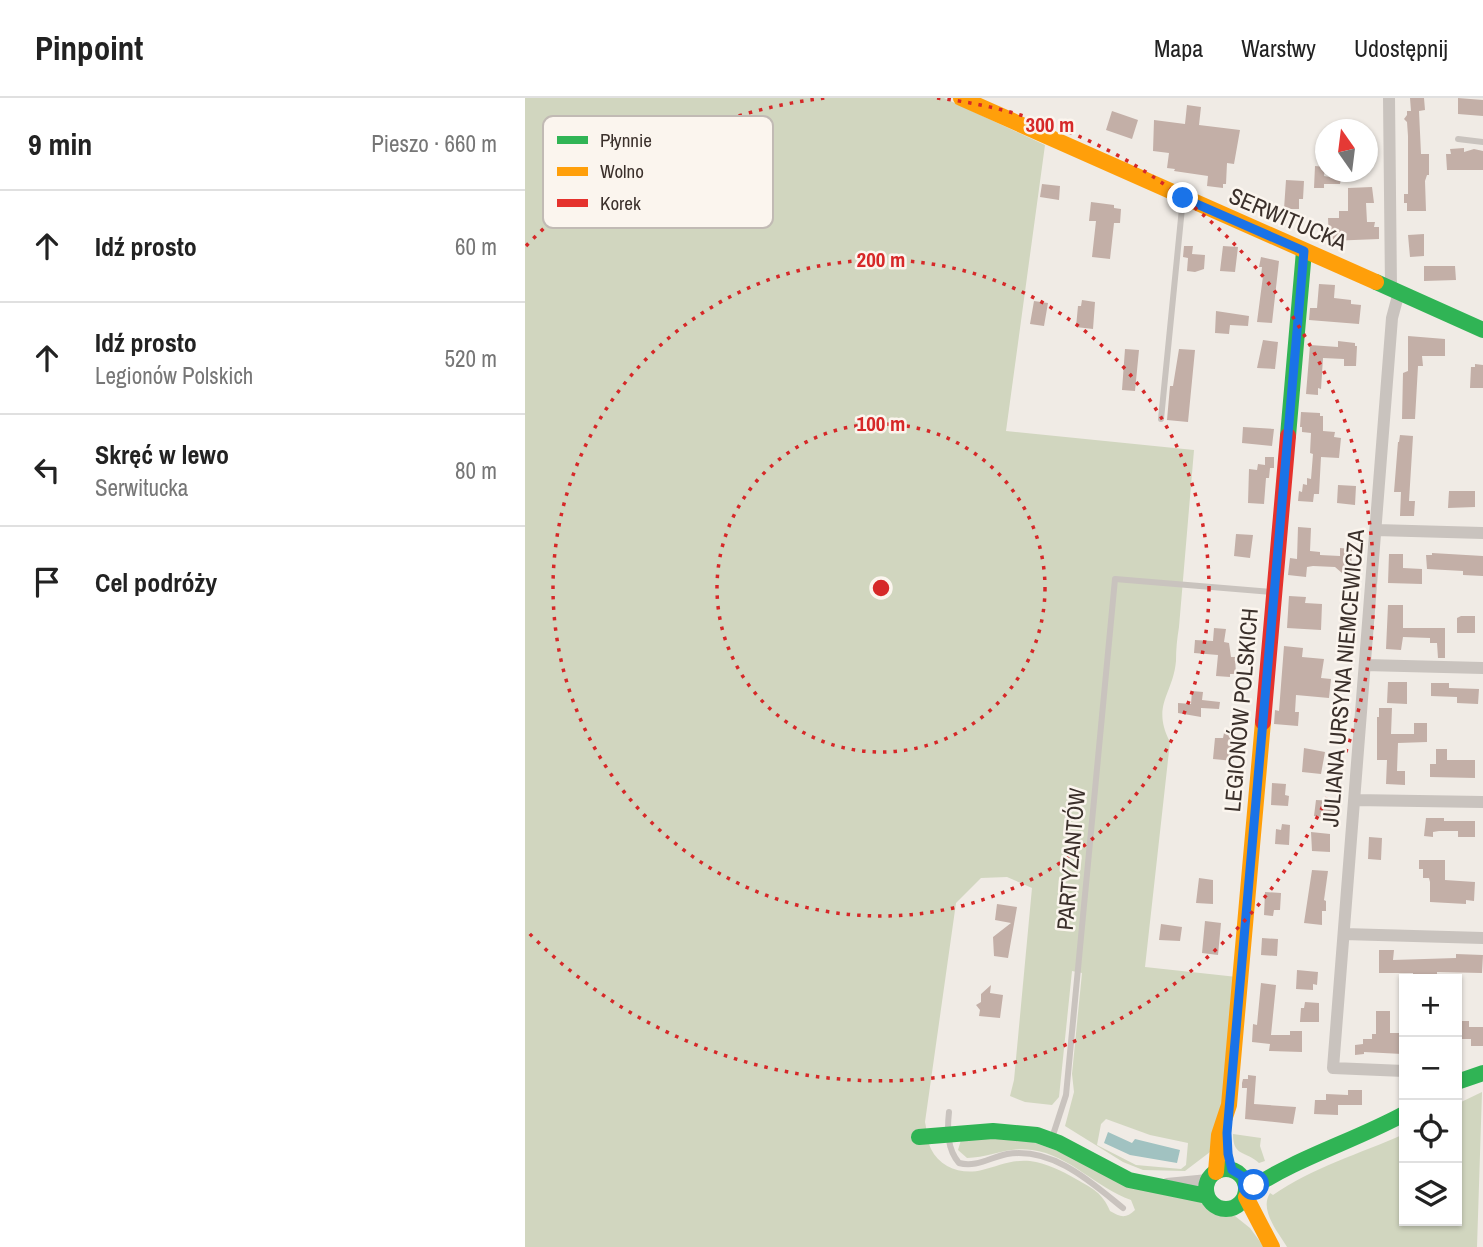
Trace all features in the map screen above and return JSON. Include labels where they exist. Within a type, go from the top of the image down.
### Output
[{"type":"street","name":"SERWITUCKA","points":[[961,98],[1483,330]]},
{"type":"street","name":"JULIANA URSYNA NIEMCEWICZA","points":[[1389,98],[1395,290],[1333,1068],[1399,1071]]},
{"type":"street","name":"LEGIONÓW POLSKICH","points":[[1229,1186],[1219,1135],[1229,1105],[1304,251]]},
{"type":"street","points":[[1376,530],[1483,533]]},
{"type":"street","points":[[1365,665],[1483,668]]},
{"type":"street","points":[[1354,800],[1483,802]]},
{"type":"street","points":[[1344,934],[1483,937]]},
{"type":"street","points":[[1462,1080],[1483,1073]]},
{"type":"street","points":[[919,1137],[1007,1130],[1052,1140],[1075,1150],[1117,1176],[1147,1185],[1229,1186],[1291,1164],[1399,1117]]},
{"type":"street","points":[[1229,1186],[1269,1242]]},
{"type":"lane","points":[[1458,139],[1483,142]]},
{"type":"lane","points":[[1161,419],[1183,198]]},
{"type":"lane","name":"PARTYZANTÓW","points":[[1052,1140],[1066,1096],[1115,579],[1275,592]]},
{"type":"lane","points":[[949,1112],[948,1134],[953,1155],[959,1163],[976,1164],[1011,1154],[1039,1156],[1086,1178],[1123,1208]]},
{"type":"green space","points":[[525,98],[944,98],[1045,145],[1006,431],[1194,450],[1176,661],[1162,719],[1170,742],[1145,967],[1237,977],[1226,1100],[1210,1152],[1185,1171],[1143,1170],[1123,1162],[1065,1126],[1074,1092],[1072,1074],[1082,973],[1072,971],[1059,1097],[1052,1105],[1025,1102],[1010,1096],[1014,1080],[1032,888],[1007,877],[981,878],[956,903],[925,1122],[929,1143],[940,1161],[960,1171],[982,1170],[1018,1161],[1036,1162],[1060,1170],[1092,1189],[1104,1199],[1110,1211],[1117,1215],[1126,1216],[1135,1210],[1131,1200],[1046,1153],[1024,1149],[967,1158],[958,1150],[961,1140],[1027,1140],[1201,1202],[1214,1212],[1235,1216],[1250,1228],[1264,1247],[525,1247]],"holes":[[[1106,1119],[1150,1135],[1188,1143],[1186,1165],[1181,1169],[1136,1165],[1097,1145],[1101,1124]]]},
{"type":"green space","points":[[1482,1092],[1477,1247],[1287,1247],[1268,1214],[1267,1200],[1270,1193],[1273,1195],[1320,1169],[1399,1136],[1399,1226],[1462,1226],[1462,1102]]},
{"type":"green space","points":[[1233,1134],[1261,1138],[1260,1146],[1265,1161],[1259,1163],[1238,1150]]},
{"type":"water","points":[[1108,1132],[1132,1143],[1135,1139],[1180,1150],[1177,1163],[1130,1155],[1104,1143]]},
{"type":"building","points":[[1410,98],[1424,98],[1425,110],[1419,111],[1421,154],[1429,154],[1429,175],[1425,181],[1426,211],[1407,211],[1407,203],[1404,203],[1404,194],[1408,194],[1408,136],[1407,122],[1404,119],[1407,111],[1411,111]]},
{"type":"building","points":[[1458,98],[1483,100],[1483,116],[1458,114]]},
{"type":"building","points":[[1187,105],[1201,107],[1199,125],[1240,130],[1234,164],[1227,163],[1226,184],[1223,184],[1223,188],[1207,186],[1208,176],[1167,168],[1169,153],[1153,151],[1154,120],[1185,124]]},
{"type":"building","points":[[1112,111],[1138,120],[1132,139],[1106,130]]},
{"type":"building","points":[[1464,148],[1464,152],[1474,149],[1483,151],[1483,170],[1447,170],[1446,154],[1451,154],[1450,149]]},
{"type":"building","points":[[1315,166],[1315,182],[1340,182],[1324,184],[1324,188],[1314,188]]},
{"type":"building","points":[[1286,180],[1304,181],[1303,199],[1299,199],[1299,209],[1284,209]]},
{"type":"building","points":[[1042,184],[1060,186],[1059,200],[1040,197]]},
{"type":"building","points":[[1372,187],[1374,203],[1366,203],[1367,222],[1375,222],[1374,227],[1379,227],[1379,239],[1329,241],[1328,218],[1339,218],[1339,211],[1348,211],[1348,188]]},
{"type":"building","points":[[1091,202],[1114,205],[1114,208],[1121,209],[1120,223],[1114,223],[1110,259],[1092,257],[1096,221],[1089,221]]},
{"type":"building","points":[[1424,234],[1424,256],[1410,257],[1408,235]]},
{"type":"building","points":[[1184,246],[1193,246],[1192,254],[1205,255],[1204,269],[1187,271],[1188,258],[1183,257]]},
{"type":"building","points":[[1223,246],[1238,247],[1235,272],[1220,271]]},
{"type":"building","points":[[1261,257],[1279,261],[1272,323],[1257,322],[1263,276],[1262,267],[1259,267]]},
{"type":"building","points":[[1424,266],[1455,266],[1456,280],[1424,281]]},
{"type":"building","points":[[1319,284],[1335,285],[1334,298],[1351,300],[1351,304],[1361,305],[1359,324],[1309,320],[1310,308],[1317,308]]},
{"type":"building","points":[[1082,300],[1095,302],[1093,329],[1076,327],[1078,306],[1081,306]]},
{"type":"building","points":[[1034,301],[1048,303],[1044,326],[1030,324]]},
{"type":"building","points":[[1216,311],[1249,316],[1248,326],[1230,325],[1229,334],[1215,333]]},
{"type":"building","points":[[1408,336],[1445,339],[1445,356],[1422,356],[1423,366],[1418,366],[1415,419],[1402,419],[1403,373],[1408,371]]},
{"type":"building","points":[[1263,340],[1278,342],[1275,369],[1257,368]]},
{"type":"building","points":[[1338,341],[1355,343],[1356,366],[1344,366],[1344,359],[1323,358],[1321,389],[1318,388],[1318,395],[1306,394],[1310,345],[1338,347]]},
{"type":"building","points":[[1125,349],[1139,350],[1135,391],[1122,390]]},
{"type":"building","points":[[1179,349],[1195,350],[1188,422],[1167,420],[1170,386],[1173,386]]},
{"type":"building","points":[[1475,364],[1483,365],[1483,388],[1470,388],[1471,367],[1475,367]]},
{"type":"building","points":[[1301,412],[1320,413],[1320,416],[1323,416],[1323,431],[1335,432],[1334,437],[1341,438],[1339,458],[1321,457],[1319,494],[1314,494],[1313,502],[1298,501],[1303,484],[1307,485],[1307,478],[1311,479],[1313,454],[1310,453],[1311,433],[1302,432],[1300,427]]},
{"type":"building","points":[[1243,427],[1274,429],[1272,446],[1242,443]]},
{"type":"building","points":[[1400,435],[1413,436],[1409,501],[1415,501],[1414,516],[1400,516],[1401,492],[1394,492]]},
{"type":"building","points":[[1265,457],[1274,457],[1274,468],[1270,468],[1269,478],[1266,478],[1264,504],[1248,503],[1249,469],[1257,470],[1258,464],[1265,465]]},
{"type":"building","points":[[1338,485],[1356,486],[1355,505],[1337,503]]},
{"type":"building","points":[[1449,491],[1475,491],[1475,507],[1448,508]]},
{"type":"building","points":[[1298,527],[1311,528],[1310,551],[1320,552],[1320,555],[1340,556],[1340,548],[1352,549],[1351,570],[1342,573],[1335,567],[1313,566],[1307,567],[1306,577],[1288,575],[1290,558],[1297,559]]},
{"type":"building","points":[[1236,534],[1253,535],[1250,558],[1234,556]]},
{"type":"building","points":[[1432,553],[1483,556],[1483,576],[1463,575],[1463,571],[1427,569],[1426,555]]},
{"type":"building","points":[[1389,554],[1403,554],[1403,568],[1422,569],[1422,584],[1388,583]]},
{"type":"building","points":[[1289,596],[1306,597],[1305,603],[1322,604],[1321,630],[1287,628]]},
{"type":"building","points":[[1388,605],[1403,605],[1403,628],[1445,628],[1445,658],[1438,658],[1437,643],[1430,643],[1430,638],[1403,637],[1401,650],[1386,649]]},
{"type":"building","points":[[1475,616],[1475,633],[1457,633],[1457,618]]},
{"type":"building","points":[[1214,628],[1226,629],[1224,642],[1229,643],[1231,657],[1235,657],[1236,674],[1230,674],[1230,677],[1216,676],[1218,655],[1194,653],[1195,640],[1213,641]]},
{"type":"building","points":[[1284,646],[1303,648],[1302,657],[1324,659],[1321,678],[1331,679],[1329,698],[1296,695],[1298,726],[1274,724],[1275,710],[1279,711]]},
{"type":"building","points":[[1388,682],[1407,682],[1407,704],[1387,703]]},
{"type":"building","points":[[1431,683],[1449,683],[1449,688],[1479,689],[1478,704],[1457,703],[1457,697],[1431,696]]},
{"type":"building","points":[[1192,691],[1203,692],[1202,700],[1220,702],[1219,709],[1201,708],[1201,717],[1178,713],[1178,703],[1191,704]]},
{"type":"building","points":[[1379,708],[1392,708],[1391,734],[1414,734],[1414,723],[1427,723],[1427,742],[1398,743],[1397,771],[1405,771],[1405,785],[1386,784],[1387,760],[1377,760]]},
{"type":"building","points":[[1224,733],[1236,734],[1234,761],[1213,759],[1215,738],[1223,738]]},
{"type":"building","points":[[1304,748],[1325,752],[1321,774],[1302,772]]},
{"type":"building","points":[[1436,749],[1447,749],[1447,760],[1475,760],[1475,778],[1430,777],[1430,764],[1436,764]]},
{"type":"building","points":[[1272,783],[1286,784],[1288,806],[1271,805]]},
{"type":"building","points":[[1316,800],[1335,801],[1334,818],[1314,816]]},
{"type":"building","points":[[1426,818],[1475,821],[1475,837],[1458,837],[1458,831],[1439,831],[1433,832],[1433,837],[1424,836]]},
{"type":"building","points":[[1282,824],[1290,825],[1289,845],[1275,844],[1276,829],[1281,830]]},
{"type":"building","points":[[1311,832],[1330,834],[1330,852],[1312,851]]},
{"type":"building","points":[[1369,837],[1382,838],[1381,860],[1368,859]]},
{"type":"building","points":[[1419,860],[1445,860],[1445,880],[1475,882],[1474,901],[1466,900],[1466,904],[1430,902],[1429,878],[1423,878]]},
{"type":"building","points":[[1312,870],[1328,871],[1324,900],[1326,911],[1322,911],[1322,925],[1304,923]]},
{"type":"building","points":[[1199,878],[1213,880],[1213,904],[1196,903]]},
{"type":"building","points":[[1265,892],[1281,893],[1280,910],[1274,910],[1273,916],[1264,915]]},
{"type":"building","points":[[997,904],[1017,907],[1008,958],[994,956],[993,937],[1011,923],[995,920]]},
{"type":"building","points":[[1205,921],[1221,923],[1218,955],[1202,953]]},
{"type":"building","points":[[1161,924],[1182,927],[1180,941],[1159,940]]},
{"type":"building","points":[[1262,938],[1278,939],[1277,956],[1261,955]]},
{"type":"building","points":[[1379,950],[1394,950],[1393,960],[1456,958],[1456,954],[1483,955],[1482,973],[1379,973]]},
{"type":"building","points":[[1297,970],[1318,972],[1317,985],[1313,984],[1313,990],[1296,989]]},
{"type":"building","points":[[1261,983],[1276,985],[1271,1035],[1290,1035],[1290,1031],[1302,1031],[1302,1052],[1269,1051],[1270,1044],[1252,1042],[1253,1024],[1257,1025]]},
{"type":"building","points":[[991,985],[990,993],[1003,995],[1000,1018],[979,1016],[980,1010],[976,1005],[981,1002],[981,994]]},
{"type":"building","points":[[1305,1002],[1319,1003],[1319,1022],[1300,1022],[1301,1008],[1304,1008]]},
{"type":"building","points":[[1376,1011],[1390,1011],[1390,1033],[1399,1033],[1399,1054],[1364,1052],[1355,1055],[1355,1045],[1363,1044],[1363,1039],[1372,1039],[1372,1034],[1376,1034]]},
{"type":"building","points":[[1462,1021],[1469,1021],[1469,1027],[1483,1027],[1483,1046],[1471,1046],[1471,1039],[1462,1039]]},
{"type":"building","points":[[1248,1075],[1256,1076],[1254,1104],[1296,1107],[1293,1124],[1245,1119],[1247,1088],[1242,1088],[1242,1083],[1243,1079],[1248,1079]]},
{"type":"building","points":[[1348,1090],[1362,1090],[1362,1105],[1338,1105],[1338,1115],[1314,1114],[1315,1100],[1326,1100],[1326,1094],[1348,1095]]},
{"type":"traffic: fast","points":[[1288,436],[1304,251]]},
{"type":"traffic: fast","points":[[1376,282],[1483,330]]},
{"type":"traffic: fast","points":[[1462,1080],[1483,1073]]},
{"type":"traffic: fast","points":[[1247,1191],[1285,1169],[1399,1116]]},
{"type":"traffic: fast","points":[[919,1137],[993,1131],[1037,1135],[1059,1143],[1129,1180],[1207,1196]]},
{"type":"traffic: fast","points":[[1226,1169],[1234,1170],[1240,1175],[1245,1181],[1246,1189],[1245,1197],[1240,1203],[1234,1208],[1226,1209],[1218,1208],[1212,1203],[1207,1197],[1206,1189],[1207,1181],[1212,1175],[1218,1170],[1226,1169]]},
{"type":"traffic: slow","points":[[961,98],[1376,282]]},
{"type":"traffic: slow","points":[[1216,1172],[1219,1135],[1229,1105],[1263,722]]},
{"type":"traffic: slow","points":[[1246,1197],[1272,1247]]},
{"type":"traffic: jam","points":[[1263,722],[1288,436]]},
{"type":"route","points":[[1183,198],[1304,251],[1227,1133],[1232,1170],[1245,1180],[1247,1191],[1254,1185]]}]
